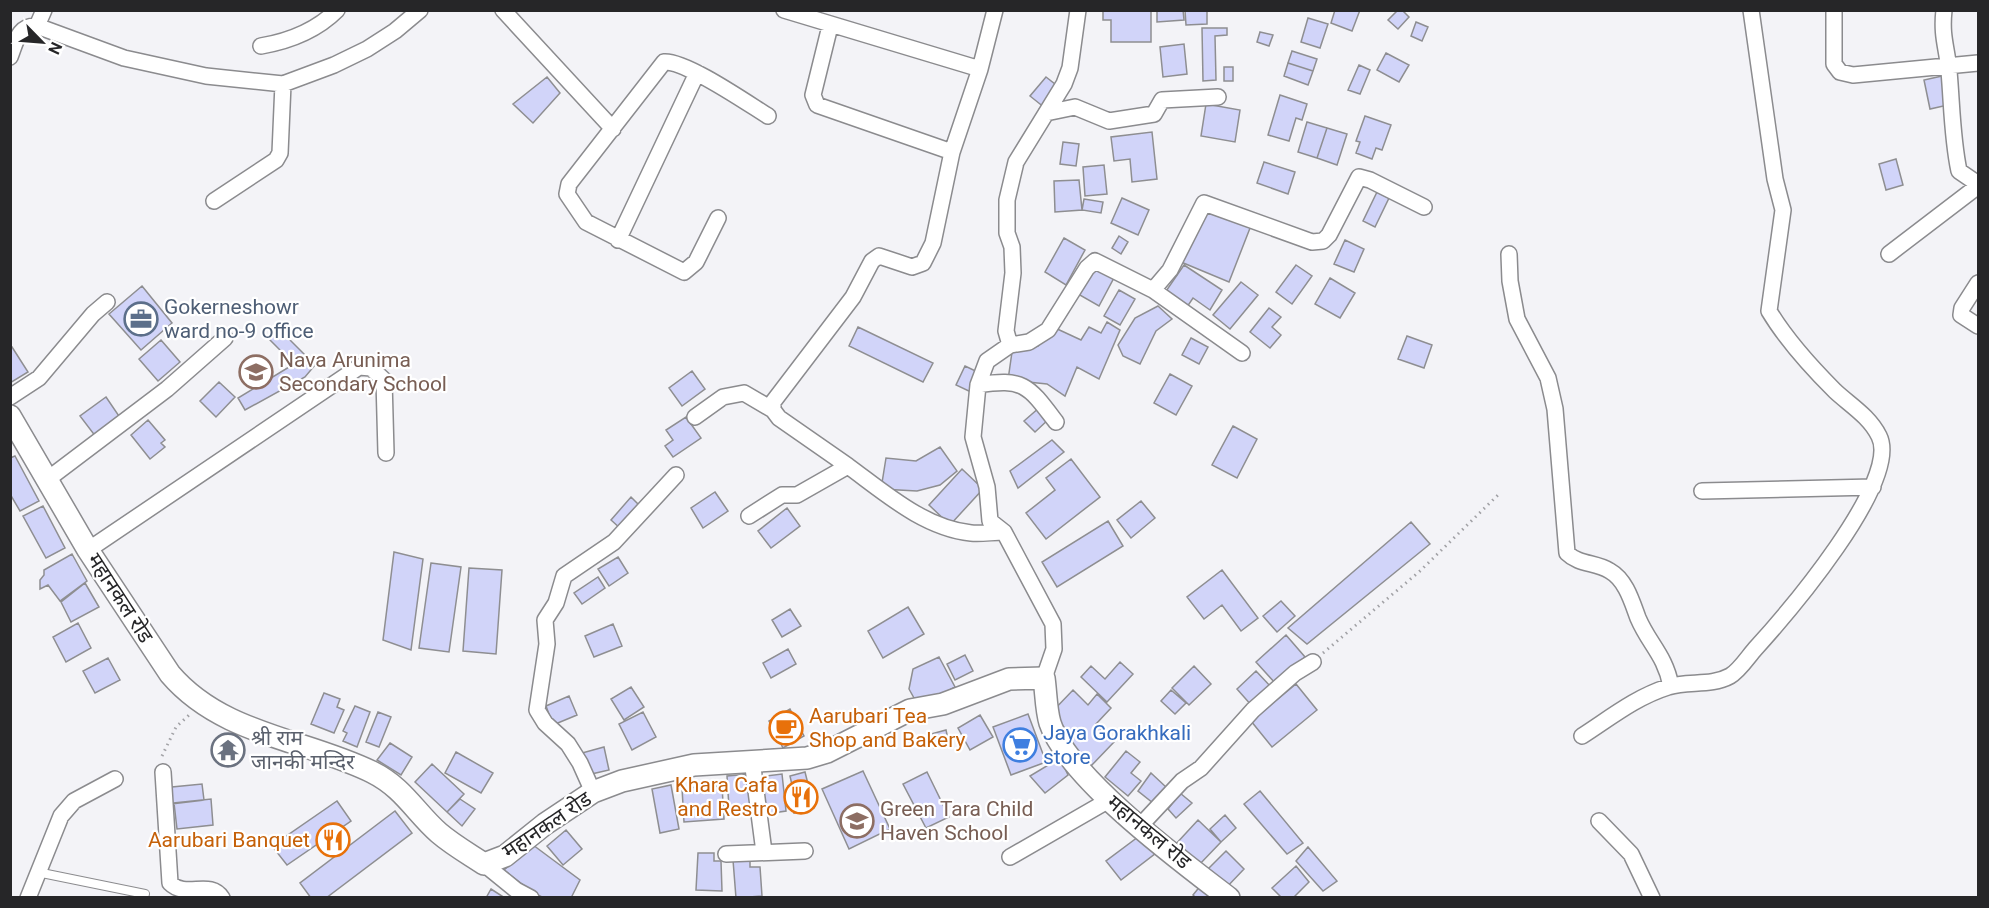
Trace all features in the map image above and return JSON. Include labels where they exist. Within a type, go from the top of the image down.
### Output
[{"type":"main road","name":"महानकल रोड","points":[[10,416],[88,550],[170,674],[183,689],[218,713],[295,746],[373,772],[404,793],[439,833],[484,864],[505,856],[545,824],[593,792],[622,781],[694,765],[807,758],[827,752],[910,710],[943,704],[1009,679],[1044,678],[1050,724],[1075,764],[1109,800],[1229,897]]},
{"type":"street","points":[[37,26],[44,10]]},
{"type":"street","points":[[261,46],[287,42],[325,22],[337,10]]},
{"type":"street","points":[[10,57],[21,30],[28,26],[37,26],[124,58],[206,76],[283,84],[367,49],[394,32],[420,10]]},
{"type":"street","points":[[503,10],[613,129]]},
{"type":"street","points":[[784,10],[830,26],[980,69]]},
{"type":"street","points":[[772,410],[773,402],[853,297],[872,261],[879,256],[912,267],[923,263],[933,243],[952,152],[980,69],[995,10]]},
{"type":"street","points":[[1010,345],[1006,331],[1013,273],[1012,247],[1007,233],[1006,200],[1016,162],[1070,68],[1078,10]]},
{"type":"street","points":[[1582,736],[1641,697],[1671,686],[1702,685],[1731,676],[1772,630],[1842,542],[1873,487],[1880,462],[1881,438],[1869,420],[1800,355],[1769,311],[1783,210],[1775,180],[1751,10]]},
{"type":"street","points":[[1834,10],[1834,63],[1840,72],[1853,75],[1949,68],[1978,63]]},
{"type":"street","points":[[1889,254],[1978,185],[1959,171],[1954,147],[1949,68],[1941,34],[1944,10]]},
{"type":"street","points":[[830,26],[813,95],[817,105],[952,152]]},
{"type":"street","points":[[718,218],[696,262],[684,272],[586,222],[567,194],[569,184],[664,62],[672,62],[697,74],[768,116]]},
{"type":"street","points":[[618,240],[697,74]]},
{"type":"street","points":[[214,201],[276,160],[280,153],[283,84]]},
{"type":"street","points":[[1046,113],[1075,107],[1109,121],[1154,114],[1162,100],[1218,97]]},
{"type":"street","points":[[1153,290],[1170,270],[1204,203],[1311,242],[1323,241],[1329,236],[1359,177],[1370,180],[1424,207]]},
{"type":"street","points":[[1509,254],[1510,281],[1517,319],[1548,378],[1555,409],[1567,553],[1573,560],[1611,571],[1632,597],[1638,619],[1666,665],[1671,686]]},
{"type":"street","points":[[1044,678],[1054,649],[1053,624],[1004,532],[990,521],[987,487],[973,437],[978,385],[987,361],[1010,345],[1029,342],[1048,330],[1087,268],[1095,261],[1153,290],[1242,353]]},
{"type":"street","points":[[1978,283],[1962,308],[1961,315],[1978,326]]},
{"type":"street","points":[[10,397],[39,378],[93,314],[107,302]]},
{"type":"street","points":[[48,479],[167,389],[225,338]]},
{"type":"street","points":[[88,550],[359,367],[371,368],[384,380],[386,453]]},
{"type":"street","points":[[978,385],[1003,381],[1022,384],[1039,400],[1056,422]]},
{"type":"street","points":[[695,417],[723,397],[744,393],[772,410],[779,418],[912,513],[951,529],[971,533],[1004,532]]},
{"type":"street","points":[[749,516],[782,495],[797,495],[848,466]]},
{"type":"street","points":[[593,792],[580,763],[568,744],[545,723],[537,710],[547,644],[544,620],[556,603],[564,576],[614,542],[676,476]]},
{"type":"street","points":[[1702,491],[1873,487]]},
{"type":"street","points":[[1140,826],[1182,781],[1201,768],[1253,710],[1295,673],[1313,662]]},
{"type":"street","points":[[752,760],[764,852]]},
{"type":"street","points":[[163,772],[171,883],[184,891],[210,889],[218,891],[222,897]]},
{"type":"street","points":[[28,897],[51,835],[61,816],[74,801],[115,779]]},
{"type":"street","points":[[1010,858],[1109,800]]},
{"type":"street","points":[[1599,821],[1631,854],[1652,897]]},
{"type":"street","points":[[726,854],[805,851]]},
{"type":"street","points":[[484,864],[516,890],[531,897]]},
{"type":"lane","points":[[37,872],[145,894]]},
{"type":"path","points":[[1313,662],[1420,570],[1499,494]]},
{"type":"path","points":[[163,772],[162,758],[166,745],[176,727],[201,703]]},
{"type":"building","points":[[1103,10],[1151,10],[1151,42],[1111,42],[1111,20],[1103,20]]},
{"type":"building","points":[[1157,10],[1183,10],[1184,20],[1157,22]]},
{"type":"building","points":[[1185,10],[1207,10],[1207,24],[1186,25]]},
{"type":"building","points":[[1335,10],[1360,10],[1352,31],[1331,23]]},
{"type":"building","points":[[1398,10],[1402,10],[1409,17],[1398,29],[1388,20]]},
{"type":"building","points":[[1308,18],[1328,24],[1320,48],[1301,42]]},
{"type":"building","points":[[1416,22],[1428,27],[1422,41],[1411,36]]},
{"type":"building","points":[[1202,28],[1227,28],[1227,35],[1215,36],[1216,80],[1203,81]]},
{"type":"building","points":[[1260,32],[1273,35],[1269,46],[1257,42]]},
{"type":"building","points":[[1184,44],[1187,74],[1163,77],[1160,47]]},
{"type":"building","points":[[1292,51],[1317,59],[1313,71],[1288,63]]},
{"type":"building","points":[[1386,53],[1409,65],[1399,82],[1377,70]]},
{"type":"building","points":[[1288,63],[1313,71],[1308,85],[1284,76]]},
{"type":"building","points":[[1359,65],[1370,70],[1360,94],[1348,90]]},
{"type":"building","points":[[1224,67],[1233,67],[1233,81],[1224,81]]},
{"type":"building","points":[[1942,76],[1948,105],[1930,109],[1924,80]]},
{"type":"building","points":[[547,77],[560,93],[533,123],[513,104]]},
{"type":"building","points":[[1046,77],[1060,88],[1045,108],[1030,96]]},
{"type":"building","points":[[1280,95],[1307,104],[1302,120],[1296,118],[1289,141],[1268,135]]},
{"type":"building","points":[[1206,104],[1240,110],[1235,142],[1201,136]]},
{"type":"building","points":[[1365,116],[1391,125],[1382,150],[1376,148],[1372,159],[1356,153],[1360,142],[1356,141]]},
{"type":"building","points":[[1307,122],[1327,128],[1317,158],[1298,152]]},
{"type":"building","points":[[1327,128],[1347,134],[1337,165],[1317,158]]},
{"type":"building","points":[[1152,132],[1157,179],[1132,182],[1130,159],[1114,161],[1111,137]]},
{"type":"building","points":[[1063,142],[1079,144],[1076,166],[1060,164]]},
{"type":"building","points":[[1896,159],[1903,185],[1886,190],[1879,164]]},
{"type":"building","points":[[1264,162],[1295,172],[1288,194],[1257,183]]},
{"type":"building","points":[[1104,165],[1107,194],[1085,196],[1083,167]]},
{"type":"building","points":[[1079,180],[1082,210],[1055,212],[1054,181]]},
{"type":"building","points":[[1377,192],[1389,198],[1375,227],[1363,221]]},
{"type":"building","points":[[1122,198],[1149,210],[1138,235],[1111,223]]},
{"type":"building","points":[[1084,199],[1103,202],[1101,213],[1082,210]]},
{"type":"building","points":[[1204,204],[1252,223],[1229,282],[1181,262]]},
{"type":"building","points":[[1119,236],[1128,242],[1121,254],[1112,248]]},
{"type":"building","points":[[1064,238],[1085,250],[1066,285],[1045,272]]},
{"type":"building","points":[[1345,240],[1364,249],[1354,272],[1334,264]]},
{"type":"building","points":[[1095,263],[1116,274],[1099,306],[1078,294]]},
{"type":"building","points":[[1184,265],[1222,290],[1210,310],[1193,298],[1185,310],[1164,294]]},
{"type":"building","points":[[1296,265],[1312,276],[1292,304],[1276,292]]},
{"type":"building","points":[[1330,278],[1355,293],[1340,318],[1315,304]]},
{"type":"building","points":[[1241,282],[1258,295],[1230,329],[1213,315]]},
{"type":"building","name":"Gokerneshowr ward no-9 office","points":[[142,286],[172,323],[141,350],[109,314]]},
{"type":"building","points":[[1119,290],[1135,299],[1120,325],[1104,316]]},
{"type":"building","points":[[1158,306],[1172,319],[1156,331],[1140,364],[1123,356],[1118,345],[1135,318]]},
{"type":"building","points":[[1269,308],[1281,317],[1272,327],[1281,335],[1270,348],[1250,332]]},
{"type":"building","points":[[1107,322],[1120,330],[1099,379],[1077,367],[1065,396],[1047,384],[1008,380],[1012,352],[1038,346],[1053,327],[1081,340],[1089,327],[1101,333]]},
{"type":"building","points":[[277,327],[315,365],[305,377],[245,410],[238,398],[294,364],[267,337]]},
{"type":"building","points":[[858,327],[933,363],[923,382],[849,346]]},
{"type":"building","points":[[1407,336],[1432,345],[1424,368],[1398,359]]},
{"type":"building","points":[[1191,338],[1208,347],[1199,364],[1182,355]]},
{"type":"building","points":[[161,340],[180,362],[158,381],[139,359]]},
{"type":"building","points":[[12,347],[28,372],[10,383],[10,348]]},
{"type":"building","points":[[965,366],[982,374],[973,393],[956,385]]},
{"type":"building","points":[[692,371],[705,389],[682,406],[669,388]]},
{"type":"building","points":[[1170,374],[1192,386],[1176,415],[1154,403]]},
{"type":"building","points":[[219,382],[235,397],[216,417],[200,401]]},
{"type":"building","points":[[106,397],[121,419],[96,437],[80,416]]},
{"type":"building","points":[[1040,407],[1050,418],[1035,432],[1024,421]]},
{"type":"building","points":[[686,417],[701,438],[673,457],[665,446],[673,440],[666,430]]},
{"type":"building","points":[[148,420],[165,440],[161,443],[165,447],[150,459],[131,435]]},
{"type":"building","points":[[1233,426],[1257,439],[1237,478],[1212,465]]},
{"type":"building","points":[[1052,440],[1064,452],[1018,488],[1010,471]]},
{"type":"building","points":[[940,447],[957,471],[940,485],[917,491],[881,489],[886,458],[916,461]]},
{"type":"building","points":[[15,456],[39,501],[20,511],[10,494],[10,458]]},
{"type":"building","points":[[1071,459],[1100,497],[1046,539],[1026,513],[1055,490],[1046,478]]},
{"type":"building","points":[[962,469],[983,489],[950,525],[929,505]]},
{"type":"building","points":[[715,492],[728,511],[703,528],[691,508]]},
{"type":"building","points":[[631,497],[641,507],[621,529],[611,520]]},
{"type":"building","points":[[1141,501],[1155,518],[1131,538],[1117,520]]},
{"type":"building","points":[[43,506],[65,548],[46,558],[23,516]]},
{"type":"building","points":[[787,508],[800,526],[771,548],[758,531]]},
{"type":"building","points":[[1108,521],[1123,546],[1057,587],[1042,562]]},
{"type":"building","points":[[1411,522],[1430,544],[1307,644],[1288,628]]},
{"type":"building","points":[[394,552],[423,559],[411,650],[383,640]]},
{"type":"building","points":[[72,554],[87,581],[60,601],[48,585],[40,589],[40,580],[44,575],[44,570]]},
{"type":"building","points":[[618,557],[628,573],[609,586],[598,569]]},
{"type":"building","points":[[431,563],[461,567],[449,652],[419,648]]},
{"type":"building","points":[[469,568],[502,570],[496,654],[463,651]]},
{"type":"building","points":[[1222,570],[1258,618],[1241,631],[1222,605],[1204,619],[1187,597]]},
{"type":"building","points":[[598,577],[605,588],[582,604],[574,593]]},
{"type":"building","points":[[85,583],[99,607],[71,622],[61,602]]},
{"type":"building","points":[[1281,601],[1295,616],[1277,632],[1263,616]]},
{"type":"building","points":[[908,607],[924,634],[883,658],[868,631]]},
{"type":"building","points":[[790,609],[801,626],[782,637],[772,620]]},
{"type":"building","points":[[78,623],[91,648],[66,662],[53,637]]},
{"type":"building","points":[[613,624],[622,646],[594,657],[585,636]]},
{"type":"building","points":[[1286,635],[1305,657],[1275,683],[1256,662]]},
{"type":"building","points":[[788,649],[796,664],[771,678],[763,663]]},
{"type":"building","points":[[965,655],[973,671],[955,680],[947,664]]},
{"type":"building","points":[[939,657],[955,687],[919,707],[909,689],[913,669]]},
{"type":"building","points":[[108,658],[120,680],[95,693],[83,671]]},
{"type":"building","points":[[1120,662],[1133,674],[1107,702],[1081,677],[1091,666],[1105,679]]},
{"type":"building","points":[[1194,666],[1211,684],[1189,705],[1172,688]]},
{"type":"building","points":[[1256,671],[1272,688],[1252,706],[1237,689]]},
{"type":"building","points":[[1296,684],[1317,710],[1272,747],[1251,721]]},
{"type":"building","points":[[631,687],[644,707],[624,720],[611,699]]},
{"type":"building","points":[[1073,690],[1088,705],[1097,694],[1111,708],[1096,724],[1114,742],[1091,766],[1061,737],[1067,730],[1050,714]]},
{"type":"building","points":[[1171,690],[1186,703],[1175,714],[1161,701]]},
{"type":"building","points":[[324,693],[340,699],[337,707],[344,710],[334,733],[311,724]]},
{"type":"building","points":[[569,696],[577,715],[553,725],[546,706]]},
{"type":"building","points":[[355,706],[370,712],[357,747],[343,741],[347,733],[343,731]]},
{"type":"building","name":"Aarubari Tea Shop and Bakery","points":[[790,709],[804,736],[783,748],[769,721]]},
{"type":"building","points":[[378,712],[391,717],[379,747],[366,742]]},
{"type":"building","points":[[643,712],[656,737],[632,750],[619,724]]},
{"type":"building","name":"Jaya Gorakhkali store","points":[[1028,714],[1046,762],[1011,775],[993,727]]},
{"type":"building","points":[[980,715],[993,737],[970,750],[958,728]]},
{"type":"building","points":[[946,730],[949,744],[934,748],[931,734]]},
{"type":"building","points":[[390,743],[412,757],[401,775],[377,760]]},
{"type":"building","points":[[604,747],[609,770],[587,775],[582,753]]},
{"type":"building","points":[[1126,751],[1140,762],[1131,773],[1141,781],[1128,796],[1105,777]]},
{"type":"building","points":[[456,752],[493,773],[481,793],[445,773]]},
{"type":"building","points":[[1060,758],[1068,775],[1045,793],[1030,776]]},
{"type":"building","points":[[432,764],[464,794],[447,812],[415,782]]},
{"type":"building","points":[[863,771],[890,829],[849,849],[822,789]]},
{"type":"building","name":"Khara Cafa and Restro","points":[[805,772],[814,808],[794,813],[788,786],[792,785],[790,776]]},
{"type":"building","points":[[927,772],[949,817],[926,828],[903,784]]},
{"type":"building","points":[[1151,773],[1166,787],[1153,803],[1138,791]]},
{"type":"building","points":[[750,774],[752,806],[729,808],[727,776]]},
{"type":"building","points":[[782,774],[786,811],[766,814],[757,777]]},
{"type":"building","points":[[202,784],[204,800],[172,804],[172,787]]},
{"type":"building","points":[[202,784],[204,800],[172,804],[172,787]]},
{"type":"building","points":[[202,784],[204,800],[172,804],[172,787]]},
{"type":"building","points":[[671,785],[679,829],[660,833],[652,789]]},
{"type":"building","points":[[722,786],[724,819],[684,822],[682,788]]},
{"type":"building","points":[[1260,791],[1303,843],[1287,854],[1244,804]]},
{"type":"building","points":[[1180,793],[1192,803],[1176,818],[1168,809]]},
{"type":"building","points":[[211,799],[213,825],[177,829],[174,803]]},
{"type":"building","points":[[211,799],[213,825],[177,829],[174,803]]},
{"type":"building","points":[[211,799],[213,825],[177,829],[174,803]]},
{"type":"building","points":[[460,799],[475,809],[462,826],[447,812]]},
{"type":"building","points":[[337,801],[351,821],[287,865],[272,846]]},
{"type":"building","points":[[395,811],[412,833],[326,898],[311,898],[300,883]]},
{"type":"building","points":[[1225,815],[1236,828],[1221,842],[1210,829]]},
{"type":"building","points":[[1198,820],[1221,842],[1198,866],[1175,845]]},
{"type":"building","points":[[566,830],[582,849],[563,865],[547,846]]},
{"type":"building","points":[[1142,834],[1156,853],[1121,880],[1106,861]]},
{"type":"building","points":[[533,845],[580,880],[571,898],[544,898],[532,892],[504,870]]},
{"type":"building","points":[[1308,847],[1337,881],[1323,891],[1296,861]]},
{"type":"building","points":[[1226,851],[1244,869],[1225,889],[1207,870]]},
{"type":"building","points":[[698,853],[714,853],[714,861],[721,861],[722,891],[696,890]]},
{"type":"building","points":[[750,859],[750,867],[760,867],[762,896],[736,898],[733,860]]},
{"type":"building","points":[[1296,866],[1309,882],[1293,898],[1282,898],[1272,888]]},
{"type":"building","points":[[1201,885],[1212,895],[1209,898],[1196,898],[1193,895]]},
{"type":"building","points":[[491,889],[505,898],[486,898]]},
{"type":"place","name":"Gokerneshowr ward no-9 office","points":[[141,319]]},
{"type":"place","name":"Nava Arunima Secondary School","points":[[256,372]]},
{"type":"place","name":"Aarubari Tea Shop and Bakery","points":[[786,728]]},
{"type":"place","name":"Jaya Gorakhkali store","points":[[1020,745]]},
{"type":"place","name":"श्री राम जानकी मन्दिर","points":[[228,750]]},
{"type":"place","name":"Khara Cafa and Restro","points":[[801,797]]},
{"type":"place","name":"Green Tara Child Haven School","points":[[857,821]]},
{"type":"place","name":"Aarubari Banquet","points":[[333,840]]}]
